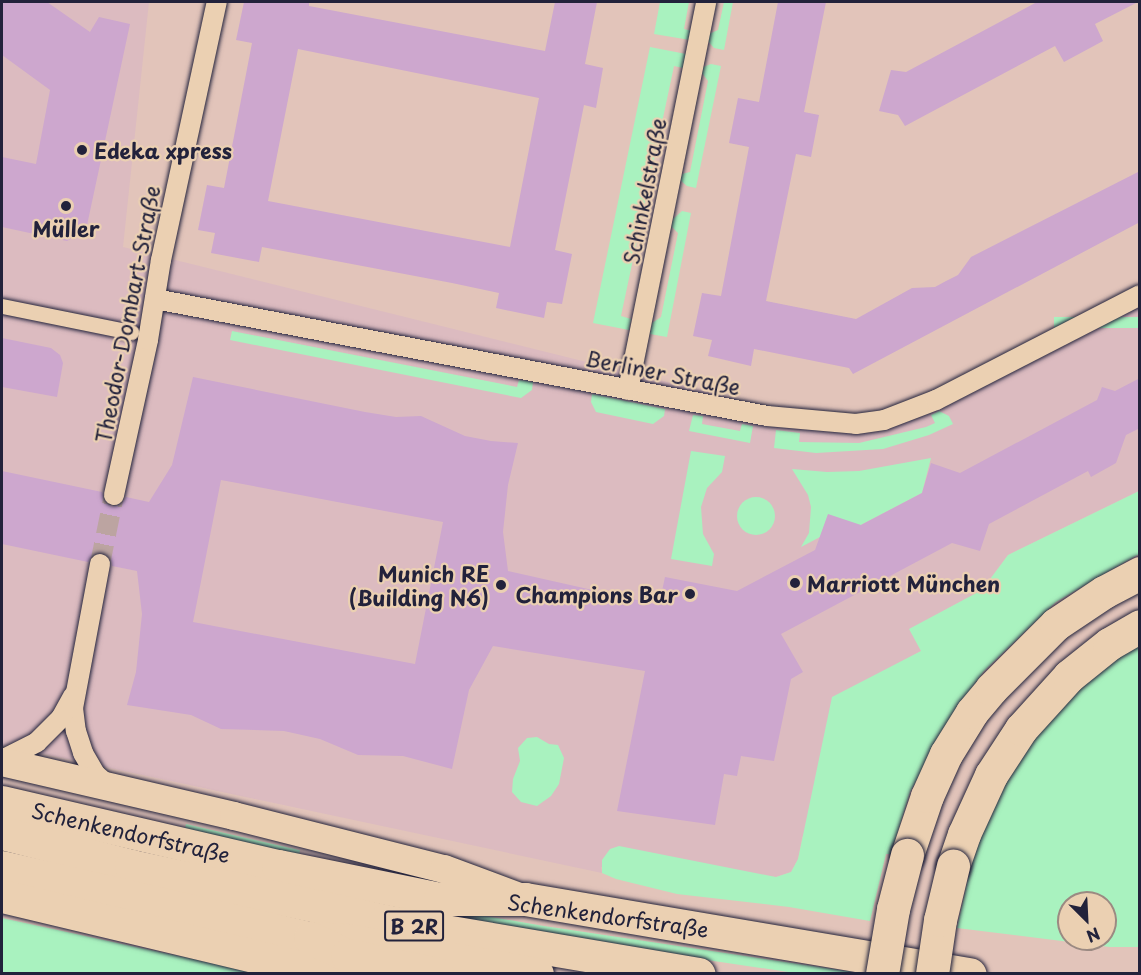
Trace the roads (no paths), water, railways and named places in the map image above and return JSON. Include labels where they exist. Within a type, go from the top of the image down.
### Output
[{"type":"highway","points":[[882,974],[891,920],[907,855],[927,796],[946,754],[978,704],[1019,659],[1056,624],[1104,592],[1140,573]]},
{"type":"highway","points":[[932,974],[940,920],[953,866],[964,834],[992,775],[1022,729],[1069,676],[1109,644],[1140,626]]},
{"type":"highway","name":"Schenkendorfstraße","points":[[2,802],[278,866],[440,899],[525,898],[970,974]]},
{"type":"highway","name":"Schenkendorfstraße","points":[[2,833],[131,866],[385,921],[699,974]]},
{"type":"highway","points":[[2,867],[310,938],[348,940],[537,974]]},
{"type":"highway","points":[[2,897],[330,974]]},
{"type":"highway","points":[[310,938],[347,955],[437,974]]},
{"type":"main road","points":[[2,761],[444,869],[525,898]]},
{"type":"street","name":"Theodor-Dombart-Straße","points":[[114,495],[217,2]]},
{"type":"street","name":"Schinkelstraße","points":[[628,390],[706,2]]},
{"type":"street","name":"Berliner Straße","points":[[155,299],[628,390],[791,419],[856,424],[884,420],[936,400],[1140,295]]},
{"type":"street","points":[[2,306],[131,332]]},
{"type":"street","points":[[100,564],[74,693],[75,722],[83,753],[95,774],[110,787]]},
{"type":"street","points":[[2,761],[37,742],[61,718],[74,693]]},
{"type":"tunnel","points":[[100,564],[114,495]]},
{"type":"place","name":"Edeka xpress","points":[[82,150]]},
{"type":"place","name":"Müller","points":[[66,206]]},
{"type":"place","name":"Marriott München","points":[[795,583]]},
{"type":"place","name":"Munich RE (Building N6)","points":[[501,585]]},
{"type":"place","name":"Champions Bar","points":[[690,594]]}]
